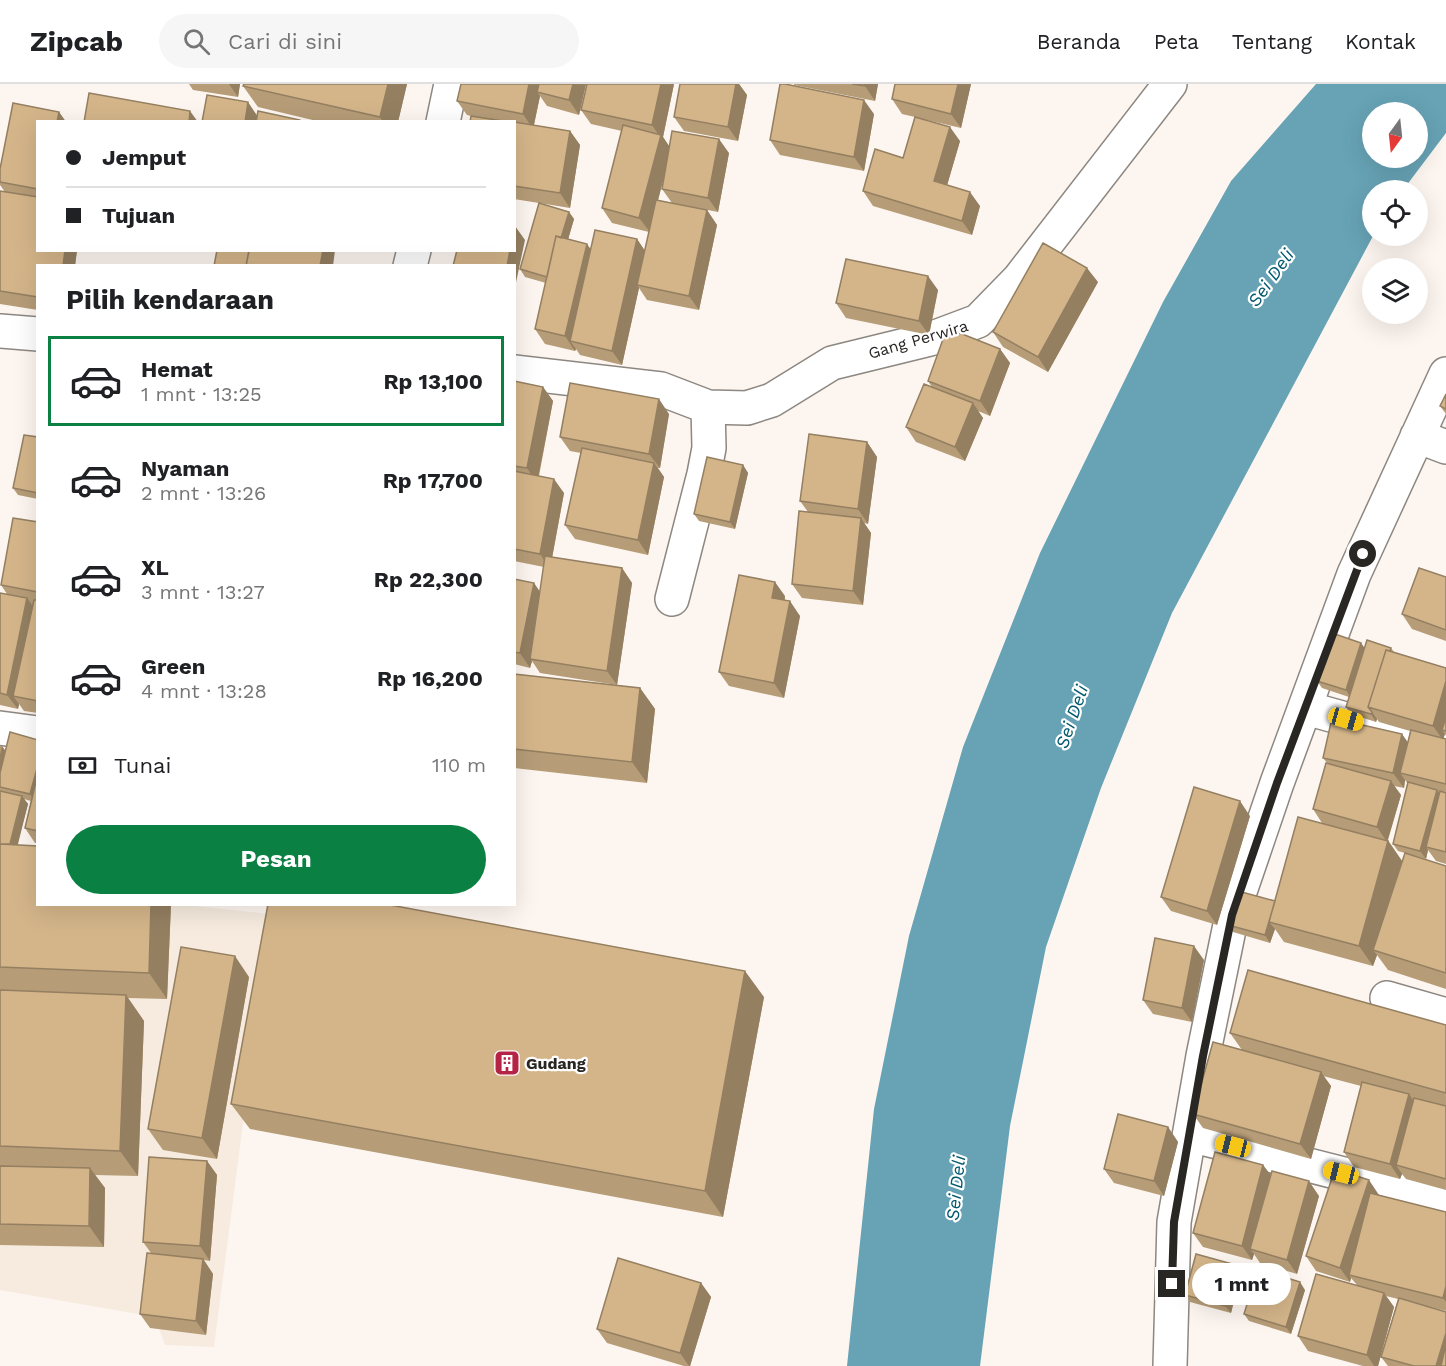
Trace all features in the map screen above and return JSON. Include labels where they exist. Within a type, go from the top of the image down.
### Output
[{"type":"street","points":[[443,120],[451,84]]},
{"type":"street","name":"Gang Perwira","points":[[516,372],[661,389],[708,407],[747,408],[772,400],[832,363],[930,339],[978,321],[1020,279],[1170,84]]},
{"type":"street","points":[[0,331],[36,334]]},
{"type":"street","points":[[1170,1366],[1174,1222],[1203,1056],[1232,915],[1277,783],[1354,574],[1432,442],[1446,374]]},
{"type":"street","points":[[672,599],[706,465],[709,448],[708,407]]},
{"type":"street","points":[[1306,708],[1446,747]]},
{"type":"street","points":[[0,728],[36,733]]},
{"type":"street","points":[[1387,998],[1446,1016]]},
{"type":"street","points":[[1190,1135],[1446,1200]]},
{"type":"shaded area","points":[[0,888],[36,903],[36,906],[194,906],[270,914],[214,1347],[165,1345],[155,1317],[0,1290]]},
{"type":"water","name":"Sei Deli","points":[[1316,84],[1446,84],[1446,133],[1428,157],[1428,102],[1362,102],[1362,168],[1420,168],[1411,180],[1362,180],[1362,246],[1368,246],[1172,613],[1101,788],[1046,947],[1010,1126],[980,1366],[847,1366],[874,1109],[909,936],[963,747],[1040,553],[1163,302],[1231,181]]},
{"type":"building","points":[[244,84],[388,84],[380,117],[243,86]]},
{"type":"building","points":[[461,84],[529,84],[523,114],[457,101]]},
{"type":"building","points":[[539,84],[573,84],[569,100],[537,92]]},
{"type":"building","points":[[587,84],[661,84],[652,125],[581,110]]},
{"type":"building","points":[[680,84],[736,84],[728,127],[674,117]]},
{"type":"building","points":[[780,84],[864,100],[854,157],[770,140]]},
{"type":"building","points":[[895,84],[958,84],[951,114],[892,99]]},
{"type":"building","points":[[89,93],[190,111],[189,120],[84,120]]},
{"type":"building","points":[[207,95],[248,102],[245,120],[202,120]]},
{"type":"building","points":[[13,103],[59,112],[57,120],[36,120],[36,189],[0,182],[0,169]]},
{"type":"building","points":[[258,111],[300,120],[256,120]]},
{"type":"building","points":[[471,116],[496,120],[470,120]]},
{"type":"building","points":[[915,117],[950,127],[934,181],[970,192],[962,221],[863,191],[875,149],[903,158]]},
{"type":"building","points":[[516,122],[570,131],[560,193],[516,186]]},
{"type":"building","points":[[623,125],[661,135],[639,218],[602,208]]},
{"type":"building","points":[[672,131],[719,139],[708,198],[662,189]]},
{"type":"building","points":[[0,191],[36,197],[36,252],[65,252],[63,264],[36,264],[36,297],[0,291]]},
{"type":"building","points":[[656,200],[707,210],[689,296],[637,285]]},
{"type":"building","points":[[539,203],[569,212],[561,238],[556,236],[547,277],[520,269]]},
{"type":"building","points":[[595,230],[637,239],[612,351],[570,341]]},
{"type":"building","points":[[556,236],[587,244],[565,336],[535,329]]},
{"type":"building","points":[[1043,243],[1087,268],[1038,357],[993,332]]},
{"type":"building","points":[[217,252],[249,252],[246,264],[214,264]]},
{"type":"building","points":[[249,252],[323,252],[320,264],[246,264]]},
{"type":"building","points":[[456,252],[510,252],[507,264],[454,264]]},
{"type":"building","points":[[846,259],[928,276],[919,321],[836,303]]},
{"type":"building","points":[[947,328],[1000,349],[980,401],[928,381]]},
{"type":"building","points":[[516,381],[543,387],[527,468],[516,466]]},
{"type":"building","points":[[570,383],[659,399],[649,454],[560,437]]},
{"type":"building","points":[[924,384],[973,403],[955,447],[906,427]]},
{"type":"building","points":[[1446,394],[1446,409],[1440,406]]},
{"type":"building","points":[[809,434],[867,442],[858,509],[800,501]]},
{"type":"building","points":[[24,435],[36,437],[36,493],[13,488]]},
{"type":"building","points":[[582,448],[654,463],[638,540],[565,525]]},
{"type":"building","points":[[707,457],[743,465],[730,522],[694,514]]},
{"type":"building","points":[[516,471],[554,479],[540,554],[516,549]]},
{"type":"building","points":[[799,511],[861,518],[853,591],[792,584]]},
{"type":"building","points":[[13,518],[36,522],[36,592],[1,585]]},
{"type":"building","points":[[545,556],[622,568],[607,671],[530,659]]},
{"type":"building","points":[[1419,568],[1446,577],[1446,630],[1402,614]]},
{"type":"building","points":[[739,575],[775,582],[772,598],[790,601],[774,683],[719,672]]},
{"type":"building","points":[[516,579],[534,583],[520,653],[516,652]]},
{"type":"building","points":[[0,593],[27,598],[7,695],[0,693]]},
{"type":"building","points":[[34,600],[36,600],[36,701],[13,696]]},
{"type":"building","points":[[1332,633],[1361,643],[1346,690],[1317,681]]},
{"type":"building","points":[[1367,640],[1391,648],[1390,651],[1386,650],[1368,707],[1371,714],[1346,707]]},
{"type":"building","points":[[1386,650],[1446,668],[1446,681],[1433,726],[1368,707]]},
{"type":"building","points":[[516,674],[640,688],[632,762],[516,749]]},
{"type":"building","points":[[1446,717],[1446,731],[1442,730]]},
{"type":"building","points":[[1332,718],[1402,734],[1393,773],[1323,758]]},
{"type":"building","points":[[1411,730],[1446,739],[1446,784],[1400,773]]},
{"type":"building","points":[[10,732],[36,739],[36,772],[30,794],[0,787],[0,773]]},
{"type":"building","points":[[1326,763],[1391,781],[1377,827],[1313,809]]},
{"type":"building","points":[[36,781],[36,831],[25,828]]},
{"type":"building","points":[[1408,782],[1437,790],[1420,851],[1393,844]]},
{"type":"building","points":[[1194,787],[1240,801],[1207,911],[1161,897]]},
{"type":"building","points":[[0,791],[22,796],[10,844],[0,844]]},
{"type":"building","points":[[1440,791],[1446,793],[1446,852],[1426,847]]},
{"type":"building","points":[[1298,817],[1388,841],[1359,946],[1269,922]]},
{"type":"building","points":[[0,844],[36,846],[36,906],[151,906],[149,973],[0,967]]},
{"type":"building","points":[[1405,853],[1446,866],[1446,973],[1373,950]]},
{"type":"building","points":[[1238,891],[1275,901],[1265,935],[1228,925]]},
{"type":"building","name":"Gudang","points":[[268,906],[396,906],[745,971],[705,1191],[231,1104]]},
{"type":"building","points":[[1155,938],[1194,946],[1182,1008],[1143,1000]]},
{"type":"building","points":[[181,947],[235,956],[202,1138],[148,1129]]},
{"type":"building","points":[[1248,970],[1446,1025],[1446,1093],[1230,1033]]},
{"type":"building","points":[[0,990],[126,995],[120,1151],[0,1146]]},
{"type":"building","points":[[1213,1042],[1321,1072],[1300,1144],[1193,1114]]},
{"type":"building","points":[[1362,1082],[1409,1094],[1390,1164],[1344,1152]]},
{"type":"building","points":[[1414,1098],[1446,1106],[1446,1179],[1396,1165]]},
{"type":"building","points":[[1118,1114],[1168,1127],[1154,1181],[1104,1169]]},
{"type":"building","points":[[1215,1152],[1263,1165],[1242,1246],[1193,1233]]},
{"type":"building","points":[[149,1157],[207,1161],[200,1246],[143,1242]]},
{"type":"building","points":[[0,1166],[90,1168],[89,1226],[0,1224]]},
{"type":"building","points":[[1335,1169],[1369,1180],[1340,1268],[1306,1256]]},
{"type":"building","points":[[1272,1171],[1309,1181],[1287,1260],[1250,1249]]},
{"type":"building","points":[[1370,1193],[1446,1212],[1446,1286],[1443,1298],[1349,1275]]},
{"type":"building","points":[[147,1253],[203,1259],[196,1321],[140,1314]]},
{"type":"building","points":[[1196,1254],[1236,1265],[1225,1306],[1185,1295]]},
{"type":"building","points":[[618,1258],[701,1283],[680,1353],[597,1329]]},
{"type":"building","points":[[1258,1269],[1300,1282],[1286,1327],[1244,1314]]},
{"type":"building","points":[[1316,1274],[1384,1293],[1367,1355],[1298,1336]]},
{"type":"building","points":[[1399,1298],[1446,1312],[1446,1333],[1436,1366],[1414,1366],[1381,1357]]},
{"type":"building","points":[[1446,1344],[1446,1366],[1441,1366]]},
{"type":"place","name":"Gudang","points":[[507,1063]]},
{"type":"route","points":[[1172,1284],[1174,1222],[1203,1056],[1232,915],[1277,783],[1363,554]]}]
